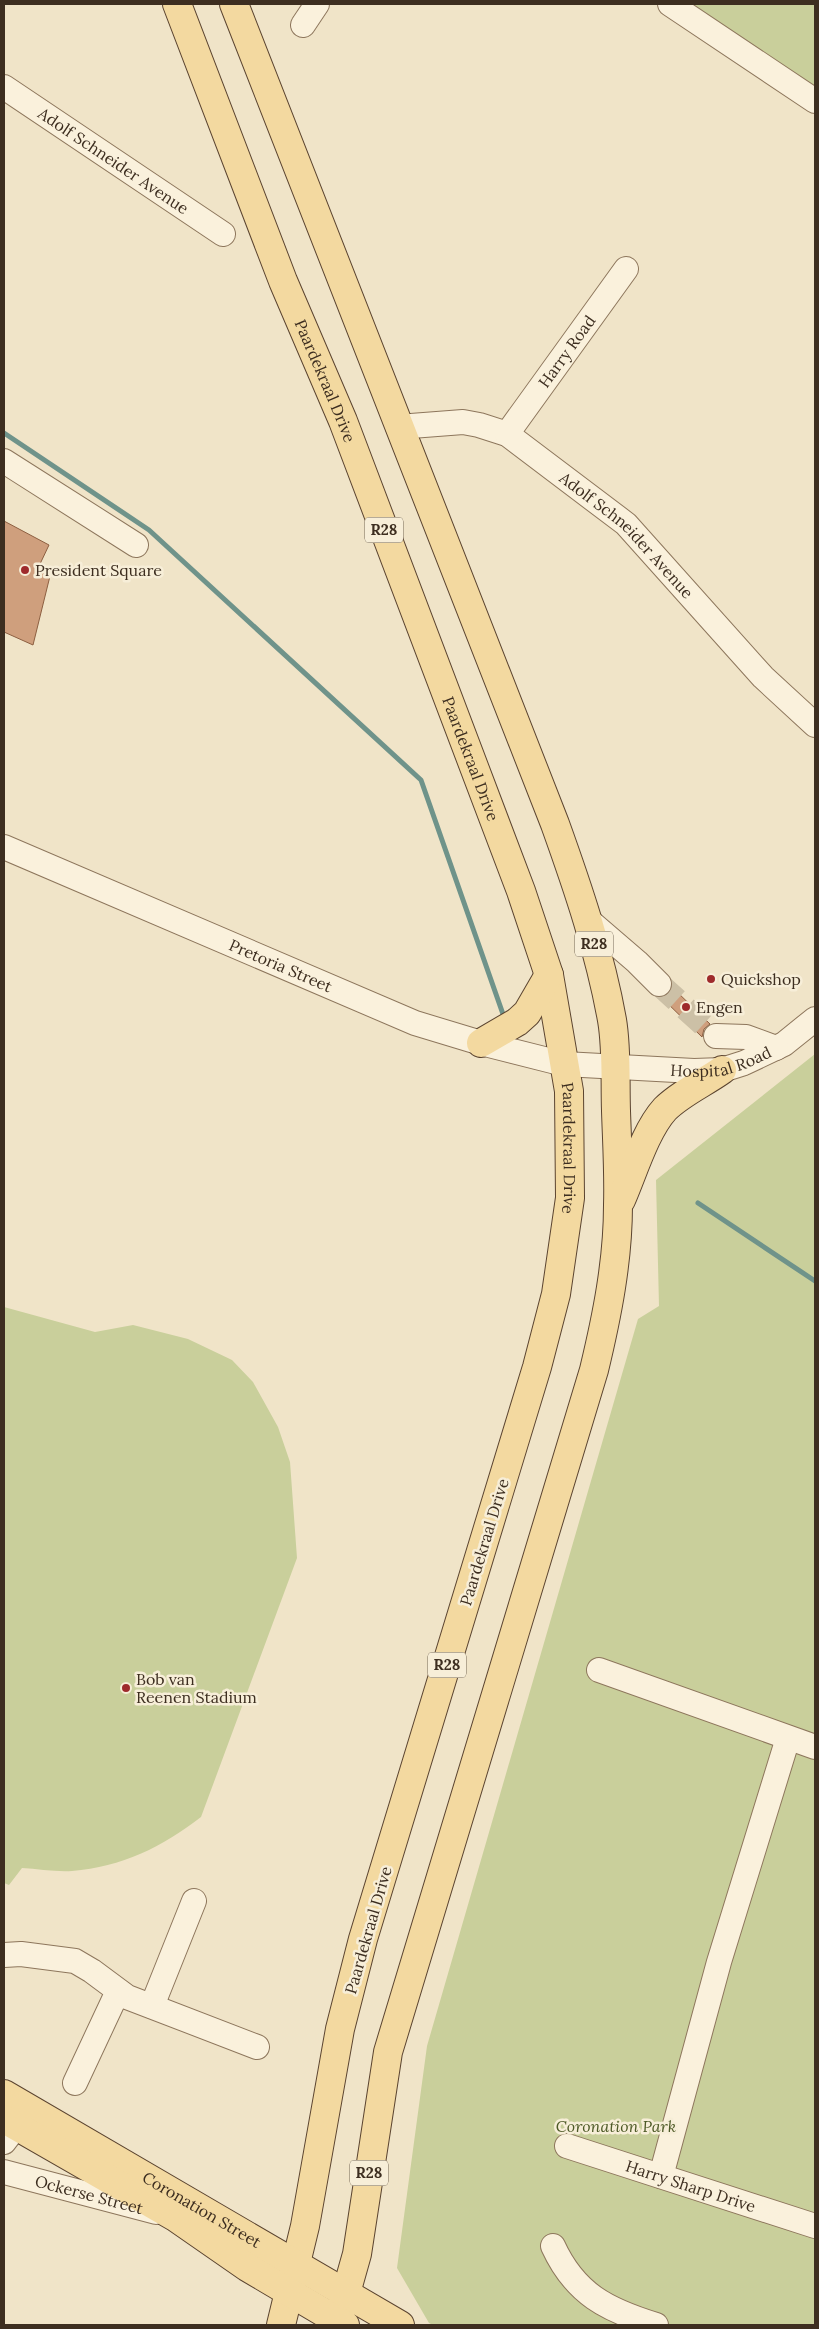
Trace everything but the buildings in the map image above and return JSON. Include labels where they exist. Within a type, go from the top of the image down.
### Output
[{"type":"main road","name":"Paardekraal Drive","points":[[177,4],[284,281],[343,421],[521,891],[549,975],[569,1091],[570,1198],[556,1294],[537,1367],[363,1939],[340,2029],[291,2291],[282,2325]]},
{"type":"main road","name":"R28","points":[[234,4],[555,824],[587,919],[613,1022],[618,1206],[611,1293],[594,1370],[388,2052],[357,2254],[340,2324]]},
{"type":"main road","points":[[480,1043],[517,1022],[530,1008],[549,975]]},
{"type":"main road","points":[[618,1206],[654,1126],[664,1110],[722,1070]]},
{"type":"main road","name":"Coronation Street","points":[[4,2094],[13,2124],[175,2217],[247,2267],[291,2291],[340,2324]]},
{"type":"main road","name":"Coronation Street","points":[[13,2124],[296,2264],[400,2325]]},
{"type":"street","points":[[303,26],[317,4]]},
{"type":"street","points":[[670,4],[815,102]]},
{"type":"street","name":"Adolf Schneider Avenue","points":[[4,87],[223,234]]},
{"type":"street","name":"Harry Road","points":[[507,434],[626,268]]},
{"type":"street","name":"Adolf Schneider Avenue","points":[[398,426],[463,422],[479,424],[507,434],[626,524],[763,677],[815,725]]},
{"type":"street","points":[[4,461],[136,545]]},
{"type":"street","name":"Pretoria Street","points":[[4,847],[415,1023],[480,1043],[564,1064]]},
{"type":"street","points":[[587,919],[637,962],[659,984]]},
{"type":"street","name":"Hospital Road","points":[[564,1064],[722,1070],[744,1063],[776,1048],[815,1019]]},
{"type":"street","points":[[716,1036],[746,1038],[776,1048]]},
{"type":"street","points":[[600,1670],[815,1747]]},
{"type":"street","points":[[661,2176],[719,1962],[788,1738]]},
{"type":"street","points":[[152,2006],[194,1901]]},
{"type":"street","points":[[4,1955],[21,1954],[75,1961],[128,1997],[257,2047]]},
{"type":"street","points":[[75,2083],[118,1991]]},
{"type":"street","name":"Harry Sharp Drive","points":[[567,2146],[815,2226]]},
{"type":"street","name":"Ockerse Street","points":[[4,2172],[175,2217]]},
{"type":"street","points":[[553,2246],[560,2261],[575,2282],[599,2303],[628,2317],[656,2325]]},
{"type":"green space","points":[[679,4],[815,4],[815,91]]},
{"type":"green space","name":"Coronation Park","points":[[815,1054],[815,2325],[433,2325],[429,2323],[397,2268],[427,2046],[638,1319],[659,1306],[656,1180]]},
{"type":"green space","name":"Bob van Reenen Stadium","points":[[4,1307],[95,1332],[133,1325],[188,1339],[232,1360],[253,1382],[278,1427],[290,1462],[297,1558],[201,1817],[171,1838],[125,1860],[90,1869],[72,1871],[22,1868],[9,1885],[4,1883]]},
{"type":"waterway","points":[[4,433],[149,530],[421,780],[504,1017]]},
{"type":"waterway","points":[[698,1203],[815,1281]]},
{"type":"tunnel","points":[[659,984],[716,1036]]},
{"type":"place","name":"President Square","points":[[25,570]]},
{"type":"place","name":"Quickshop","points":[[711,979]]},
{"type":"place","name":"Engen","points":[[686,1007]]},
{"type":"place","name":"Bob van Reenen Stadium","points":[[126,1688]]}]
